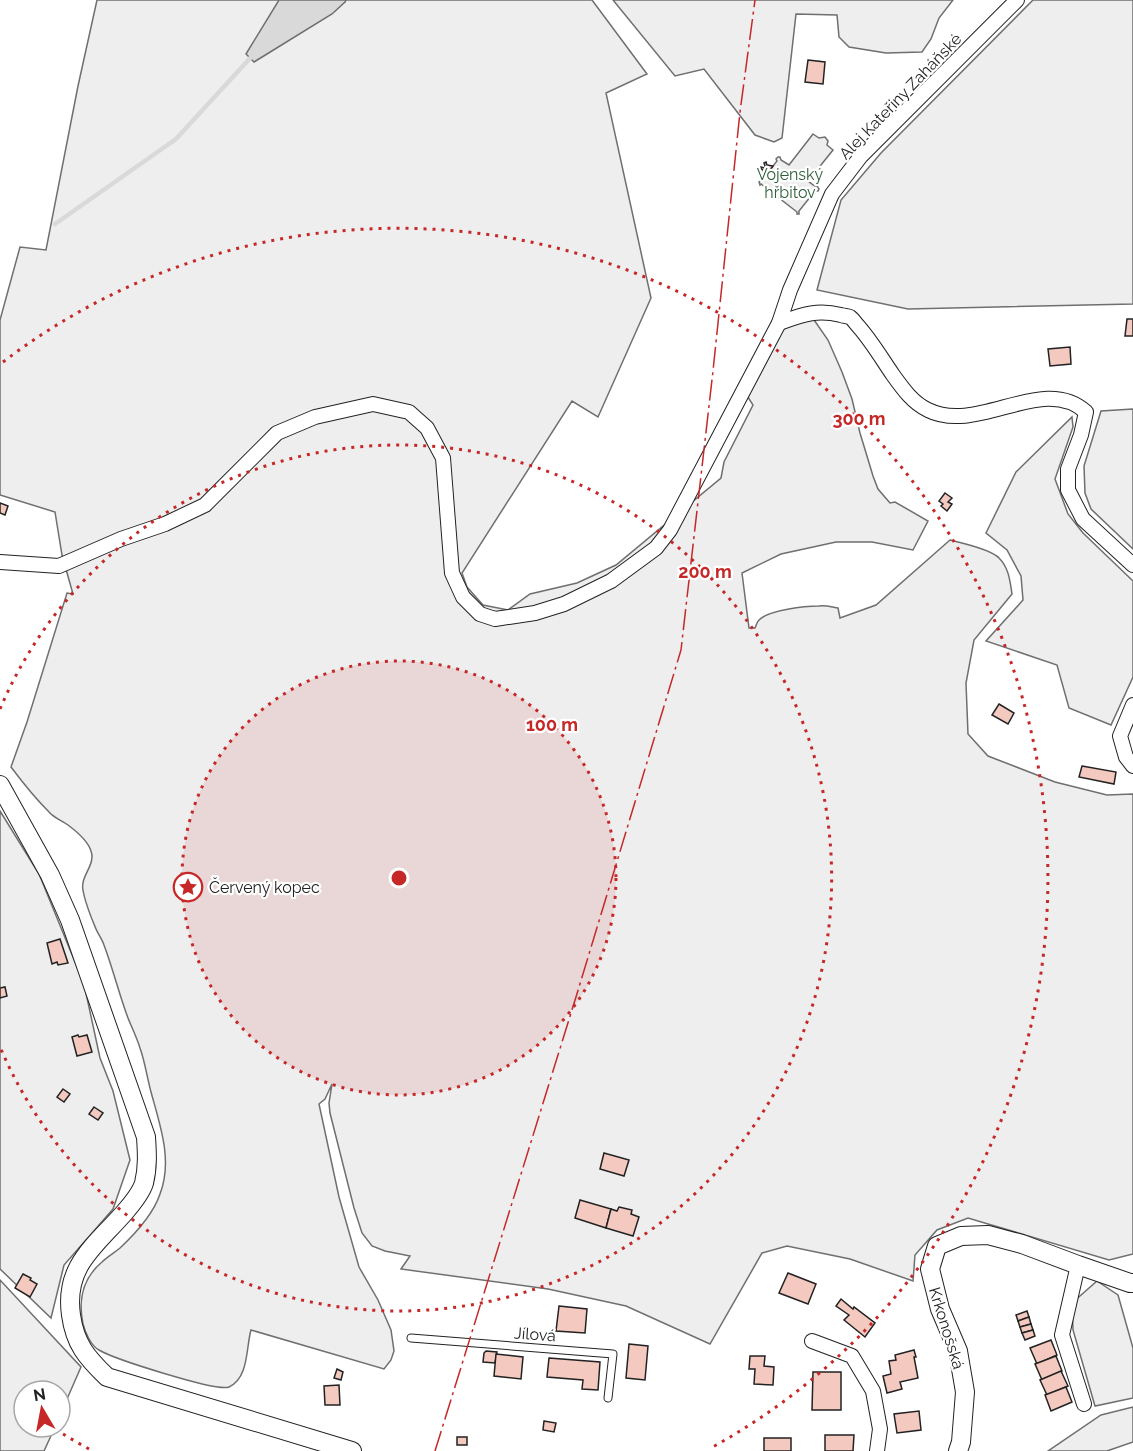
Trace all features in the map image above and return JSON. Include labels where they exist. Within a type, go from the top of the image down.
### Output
[{"type":"street","name":"Alej Kateřiny Zaháňské","points":[[0,562],[59,566],[121,539],[165,524],[205,505],[277,433],[315,417],[373,404],[409,412],[427,428],[443,458],[452,573],[463,597],[480,614],[495,619],[535,613],[564,604],[611,581],[656,548],[670,530],[779,323],[790,290],[832,194],[861,156],[1017,0]]},
{"type":"street","points":[[779,323],[804,314],[827,312],[850,317],[870,339],[902,389],[916,403],[930,411],[948,416],[967,416],[1034,400],[1060,399],[1077,404],[1086,412],[1082,435],[1068,469],[1068,490],[1083,519],[1133,565]]},
{"type":"street","points":[[1133,705],[1120,735],[1126,757],[1133,766]]},
{"type":"street","points":[[0,785],[50,875],[70,920],[146,1137],[147,1163],[144,1185],[131,1206],[80,1263],[72,1283],[69,1301],[72,1323],[79,1343],[91,1362],[108,1377],[352,1451]]},
{"type":"street","name":"Krkonošská","points":[[958,1451],[961,1442],[965,1392],[958,1351],[940,1309],[930,1269],[938,1246],[961,1236],[988,1235],[1022,1244],[1133,1283]]},
{"type":"street","points":[[1078,1265],[1062,1335],[1084,1404]]},
{"type":"street","points":[[812,1341],[852,1356],[873,1391],[880,1429],[877,1451]]},
{"type":"lane","name":"Jílová","points":[[411,1338],[613,1354],[608,1398]]},
{"type":"green space","points":[[97,0],[592,0],[647,74],[606,93],[651,298],[598,417],[572,401],[462,573],[467,587],[483,605],[508,610],[530,594],[577,583],[616,565],[721,478],[724,462],[753,405],[746,394],[783,327],[812,317],[828,340],[842,372],[878,489],[890,503],[895,502],[928,521],[913,550],[872,542],[836,542],[781,554],[742,573],[749,628],[755,628],[758,621],[770,614],[788,609],[828,606],[838,608],[840,618],[876,605],[950,540],[990,552],[1005,566],[1012,594],[974,640],[966,683],[968,734],[988,756],[1055,782],[1107,795],[1133,794],[1133,1254],[1109,1260],[968,1218],[937,1230],[915,1255],[913,1281],[850,1259],[787,1246],[762,1253],[710,1344],[626,1306],[548,1289],[401,1269],[410,1256],[372,1246],[362,1233],[330,1113],[332,1084],[325,1099],[319,1104],[339,1197],[359,1267],[378,1300],[391,1330],[394,1351],[384,1369],[251,1330],[246,1362],[240,1377],[229,1387],[221,1387],[206,1385],[144,1367],[108,1354],[93,1345],[85,1331],[81,1306],[86,1282],[106,1258],[138,1230],[153,1209],[164,1181],[164,1143],[142,1053],[84,895],[83,885],[91,861],[91,851],[78,833],[44,807],[11,767],[67,593],[73,594],[62,555],[55,512],[0,495],[0,320],[20,247],[46,250]]},
{"type":"green space","points":[[613,0],[953,0],[939,18],[931,39],[922,52],[886,53],[849,47],[839,37],[837,15],[796,14],[782,138],[774,142],[755,135],[704,69],[675,76]]},
{"type":"green space","points":[[1033,0],[1133,0],[1133,304],[908,309],[817,290],[841,200],[881,153]]},
{"type":"green space","name":"Vojenský hřbitov","points":[[813,134],[819,138],[825,137],[828,141],[827,145],[833,150],[808,181],[817,186],[818,191],[815,191],[797,214],[759,182],[778,157],[789,165]]},
{"type":"green space","points":[[1133,409],[1133,549],[1091,509],[1085,493],[1084,466],[1101,411]]},
{"type":"green space","points":[[1072,417],[1073,427],[1055,479],[1068,514],[1083,533],[1133,581],[1133,677],[1111,725],[1069,708],[1057,665],[986,641],[1023,600],[1021,576],[1007,550],[986,533],[1016,472]]},
{"type":"green space","points":[[0,811],[39,874],[84,984],[100,1058],[113,1091],[130,1160],[113,1209],[64,1265],[51,1318],[0,1269]]},
{"type":"green space","points":[[0,1280],[81,1367],[72,1388],[72,1379],[12,1379],[12,1439],[50,1439],[44,1451],[0,1451]]},
{"type":"green space","points":[[1097,1281],[1118,1295],[1133,1348],[1133,1398],[1095,1406],[1073,1330],[1072,1303]]},
{"type":"green space","points":[[1133,1407],[1133,1442],[1107,1451],[1048,1451],[1101,1415]]},
{"type":"shaded area","points":[[279,0],[346,0],[332,14],[254,62],[246,54]]},
{"type":"building","points":[[808,60],[825,62],[823,84],[805,82]]},
{"type":"building","points":[[766,162],[767,165],[773,166],[766,176],[761,167],[764,168]]},
{"type":"building","points":[[1127,319],[1133,319],[1133,336],[1125,336]]},
{"type":"building","points":[[1070,347],[1071,364],[1050,366],[1048,349]]},
{"type":"building","points":[[945,493],[952,498],[948,502],[952,504],[947,511],[939,501]]},
{"type":"building","points":[[0,503],[8,506],[5,515],[0,513]]},
{"type":"building","points":[[999,704],[1014,713],[1008,724],[992,715]]},
{"type":"building","points":[[1082,766],[1116,772],[1114,784],[1079,777]]},
{"type":"building","points":[[60,939],[68,963],[52,964],[47,943]]},
{"type":"building","points":[[5,987],[7,996],[0,998],[0,988]]},
{"type":"building","points":[[78,1035],[79,1037],[87,1035],[92,1052],[77,1056],[72,1037]]},
{"type":"building","points":[[63,1089],[70,1094],[64,1102],[57,1097]]},
{"type":"building","points":[[94,1107],[103,1113],[98,1120],[89,1114]]},
{"type":"building","points":[[604,1153],[629,1160],[624,1176],[600,1169]]},
{"type":"building","points":[[580,1200],[611,1209],[606,1228],[575,1218]]},
{"type":"building","points":[[619,1207],[632,1210],[631,1214],[639,1217],[633,1236],[606,1228],[611,1209],[617,1211]]},
{"type":"building","points":[[788,1273],[816,1284],[808,1304],[779,1293]]},
{"type":"building","points":[[23,1274],[37,1284],[30,1297],[15,1288]]},
{"type":"building","points":[[841,1299],[875,1323],[865,1337],[844,1320],[849,1315],[836,1306]]},
{"type":"building","points":[[559,1306],[587,1309],[585,1333],[556,1331]]},
{"type":"building","points":[[1027,1311],[1029,1317],[1018,1321],[1016,1315]]},
{"type":"building","points":[[1029,1317],[1031,1324],[1020,1327],[1018,1321]]},
{"type":"building","points":[[1031,1324],[1033,1330],[1022,1333],[1020,1327]]},
{"type":"building","points":[[1033,1330],[1035,1336],[1025,1340],[1022,1333]]},
{"type":"building","points":[[1051,1340],[1057,1355],[1037,1364],[1030,1348]]},
{"type":"building","points":[[629,1344],[648,1346],[645,1380],[626,1378]]},
{"type":"building","points":[[914,1350],[918,1378],[900,1382],[902,1389],[887,1393],[883,1376],[891,1374],[889,1361],[896,1360],[895,1355]]},
{"type":"building","points":[[486,1351],[497,1352],[495,1363],[483,1362]]},
{"type":"building","points":[[496,1354],[523,1357],[521,1379],[494,1376]]},
{"type":"building","points":[[750,1356],[765,1356],[764,1366],[774,1367],[773,1385],[754,1384],[755,1369],[749,1369]]},
{"type":"building","points":[[1056,1356],[1062,1371],[1042,1380],[1035,1364]]},
{"type":"building","points":[[549,1358],[600,1362],[598,1390],[582,1389],[583,1380],[547,1377]]},
{"type":"building","points":[[337,1369],[343,1372],[341,1380],[334,1378]]},
{"type":"building","points":[[1061,1371],[1068,1386],[1047,1395],[1040,1380]]},
{"type":"building","points":[[813,1372],[841,1372],[841,1410],[812,1410]]},
{"type":"building","points":[[339,1385],[340,1405],[325,1405],[324,1386]]},
{"type":"building","points":[[1066,1387],[1072,1402],[1051,1411],[1045,1395]]},
{"type":"building","points":[[919,1411],[921,1430],[897,1433],[894,1414]]},
{"type":"building","points":[[544,1421],[556,1423],[554,1432],[543,1430]]},
{"type":"building","points":[[825,1435],[854,1435],[853,1451],[825,1451]]},
{"type":"building","points":[[457,1437],[467,1437],[467,1445],[457,1445]]},
{"type":"building","points":[[764,1438],[791,1438],[791,1451],[764,1451]]},
{"type":"waterway","points":[[55,224],[176,139],[253,55]]},
{"type":"power","points":[[435,1451],[681,650],[740,112],[755,0]]},
{"type":"place","name":"Červený kopec","points":[[188,887]]}]
